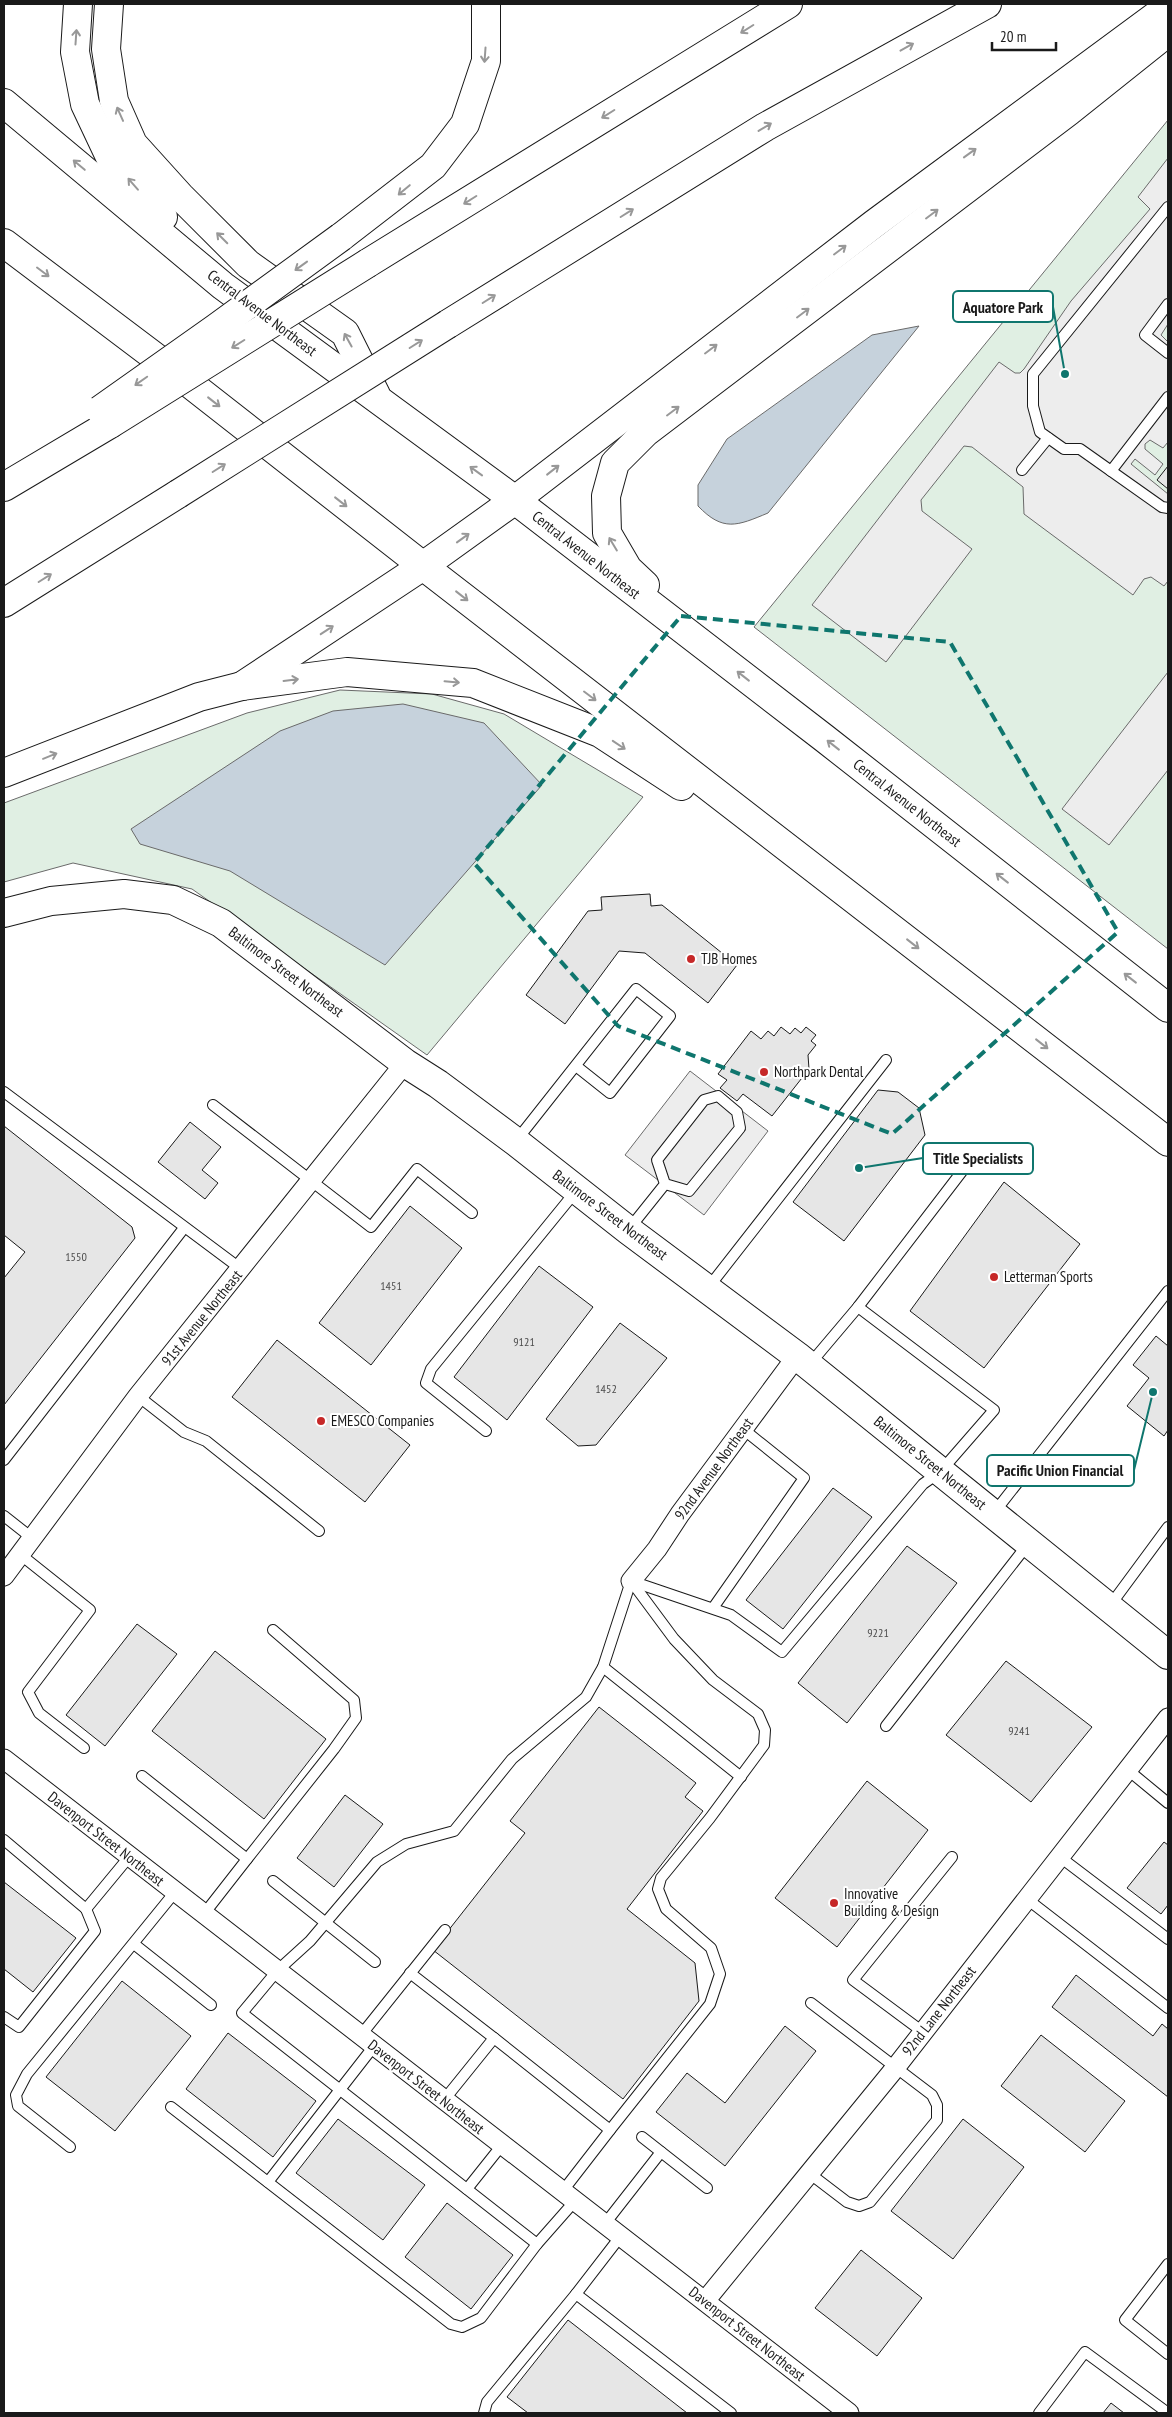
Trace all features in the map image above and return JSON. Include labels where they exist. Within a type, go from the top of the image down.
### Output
[{"type":"main road","points":[[78,4],[75,52],[85,104],[110,157],[223,286]]},
{"type":"main road","points":[[109,4],[106,49],[114,100],[133,144],[180,196],[248,264],[345,333],[377,399]]},
{"type":"main road","points":[[4,487],[105,417],[216,328],[341,237],[433,166],[465,124],[486,61],[486,4]]},
{"type":"main road","points":[[4,476],[368,263],[788,4]]},
{"type":"main road","points":[[4,603],[765,127],[987,4]]},
{"type":"main road","points":[[242,686],[423,566],[515,500],[874,224],[1168,7]]},
{"type":"main road","points":[[718,656],[628,569],[607,533],[606,496],[615,463],[646,432],[1062,117],[1168,32]]},
{"type":"main road","name":"Central Avenue Northeast","points":[[4,103],[223,286],[515,500],[718,656],[1168,1008]]},
{"type":"main road","points":[[4,243],[175,372],[1168,1142]]},
{"type":"main road","points":[[4,773],[199,697],[242,686],[347,672],[473,683],[600,733],[880,918]]},
{"type":"main road","name":"Baltimore Street Northeast","points":[[4,913],[51,901],[124,894],[173,900],[221,923],[405,1063],[438,1084],[516,1142],[628,1230],[803,1361],[1168,1656]]},
{"type":"street","name":"91st Avenue Northeast","points":[[4,1576],[138,1396],[405,1063]]},
{"type":"street","name":"92nd Avenue Northeast","points":[[631,1581],[657,1549],[743,1429],[803,1361]]},
{"type":"street","name":"92nd Lane Northeast","points":[[705,2301],[896,2067],[1168,1718]]},
{"type":"street","name":"Davenport Street Northeast","points":[[4,1759],[604,2225],[850,2413]]},
{"type":"lane","points":[[1168,207],[1034,374],[1033,406],[1040,432],[1064,448],[1080,449],[1162,507],[1168,508]]},
{"type":"lane","points":[[1168,304],[1145,334],[1168,354]]},
{"type":"lane","points":[[1111,471],[1168,397]]},
{"type":"lane","points":[[1022,470],[1048,438]]},
{"type":"lane","points":[[516,1142],[636,989],[670,1016],[610,1093],[576,1066]]},
{"type":"lane","points":[[707,1289],[886,1060]]},
{"type":"lane","points":[[4,1092],[241,1269]]},
{"type":"lane","points":[[718,1096],[737,1112],[740,1128],[689,1191],[665,1184],[658,1160],[704,1100],[718,1096]]},
{"type":"lane","points":[[213,1105],[371,1227],[417,1169],[472,1213]]},
{"type":"lane","points":[[803,1361],[858,1307],[973,1157]]},
{"type":"lane","points":[[628,1230],[665,1184]]},
{"type":"lane","points":[[486,1431],[426,1383],[428,1376],[431,1369],[576,1190]]},
{"type":"lane","points":[[4,1460],[184,1228]]},
{"type":"lane","points":[[993,1514],[1168,1291]]},
{"type":"lane","points":[[631,1581],[731,1615],[782,1652],[923,1484],[940,1472],[994,1410],[858,1307]]},
{"type":"lane","points":[[138,1396],[184,1432],[206,1441],[319,1531]]},
{"type":"lane","points":[[713,1608],[804,1478],[743,1429]]},
{"type":"lane","points":[[4,1516],[32,1538]]},
{"type":"lane","points":[[1109,1608],[1168,1527]]},
{"type":"lane","points":[[886,1726],[1028,1543]]},
{"type":"lane","points":[[21,1555],[90,1610],[28,1692],[39,1713],[84,1748]]},
{"type":"lane","points":[[537,2244],[242,2013],[277,1971],[310,1941],[377,1862],[406,1844],[454,1831],[512,1759],[586,1697],[603,1667],[631,1581]]},
{"type":"lane","points":[[171,2107],[451,2324],[462,2327],[481,2318],[537,2244],[610,2130],[710,2004],[720,1974],[711,1948],[666,1909],[658,1889],[661,1878],[764,1746],[765,1730],[758,1714],[714,1680],[681,1646],[631,1581]]},
{"type":"lane","points":[[204,1914],[334,1749],[356,1718],[354,1700],[273,1630]]},
{"type":"lane","points":[[603,1667],[741,1777]]},
{"type":"lane","points":[[1128,1770],[1168,1803]]},
{"type":"lane","points":[[142,1776],[247,1860]]},
{"type":"lane","points":[[4,1840],[86,1909],[95,1931],[19,2027],[4,2017]]},
{"type":"lane","points":[[86,1909],[129,1856]]},
{"type":"lane","points":[[1060,1856],[1168,1939]]},
{"type":"lane","points":[[923,2032],[853,1980],[952,1857]]},
{"type":"lane","points":[[273,1881],[375,1962]]},
{"type":"lane","points":[[70,2147],[18,2106],[16,2095],[27,2074],[175,1892]]},
{"type":"lane","points":[[1027,1899],[1168,2008]]},
{"type":"lane","points":[[268,2182],[339,2089],[367,2040],[410,1973],[445,1930]]},
{"type":"lane","points":[[134,1944],[211,2005]]},
{"type":"lane","points":[[410,1973],[610,2130]]},
{"type":"lane","points":[[809,2173],[847,2202],[859,2206],[870,2202],[937,2120],[937,2106],[932,2095],[811,2003]]},
{"type":"lane","points":[[444,2100],[494,2038]]},
{"type":"lane","points":[[642,2137],[708,2188]]},
{"type":"lane","points":[[467,2189],[502,2145]]},
{"type":"lane","points":[[604,2225],[661,2152]]},
{"type":"lane","points":[[484,2413],[487,2402],[576,2294],[620,2237]]},
{"type":"lane","points":[[1168,2264],[1125,2320],[1168,2354]]},
{"type":"lane","points":[[576,2294],[730,2413]]},
{"type":"lane","points":[[1039,2413],[1085,2352],[1168,2413]]},
{"type":"highlighted area","points":[[681,616],[950,642],[1118,932],[892,1134],[618,1026],[474,863]]},
{"type":"green space","points":[[1168,120],[1168,949],[754,627]]},
{"type":"green space","points":[[340,690],[432,694],[504,714],[643,797],[427,1055],[192,889],[73,863],[4,882],[4,803],[247,713]]},
{"type":"shaded area","points":[[1168,158],[1168,324],[1161,335],[1168,342],[1168,442],[1163,448],[1150,440],[1145,444],[1145,449],[1163,464],[1155,475],[1135,459],[1131,464],[1168,494],[1168,581],[1164,586],[1151,577],[1144,579],[1133,595],[1024,514],[1023,487],[972,447],[964,446],[921,500],[922,511],[972,549],[886,662],[812,605],[999,362],[1015,373],[1020,373],[1024,369],[1071,301],[1150,209],[1138,197]]},
{"type":"shaded area","points":[[919,326],[768,513],[748,521],[731,524],[715,520],[698,506],[698,485],[727,439],[872,335]]},
{"type":"shaded area","points":[[1168,672],[1168,770],[1109,845],[1062,809]]},
{"type":"shaded area","points":[[403,704],[484,723],[542,785],[385,965],[230,871],[140,844],[131,829],[280,731],[333,711]]},
{"type":"shaded area","points":[[690,1071],[768,1131],[704,1215],[625,1155]]},
{"type":"building","points":[[1168,466],[1168,489],[1157,480]]},
{"type":"building","name":"TJB Homes","points":[[650,894],[651,906],[662,905],[737,965],[708,1003],[645,953],[619,951],[565,1024],[526,995],[588,911],[602,910],[601,897]]},
{"type":"building","name":"Northpark Dental","points":[[781,1027],[790,1034],[795,1028],[801,1033],[806,1027],[816,1035],[811,1041],[816,1045],[808,1055],[809,1069],[772,1116],[743,1094],[737,1101],[720,1088],[727,1080],[718,1074],[751,1031],[761,1039],[768,1031],[774,1036]]},
{"type":"building","points":[[878,1090],[898,1092],[919,1108],[925,1135],[844,1241],[793,1202]]},
{"type":"building","points":[[190,1122],[221,1147],[202,1170],[218,1183],[205,1199],[158,1162]]},
{"type":"building","points":[[4,1126],[132,1227],[135,1238],[4,1405],[4,1278],[25,1252],[4,1235]]},
{"type":"building","name":"Letterman Sports","points":[[1004,1182],[1080,1244],[984,1368],[910,1311]]},
{"type":"building","points":[[410,1206],[462,1248],[371,1365],[319,1323]]},
{"type":"building","points":[[539,1266],[593,1307],[507,1420],[454,1377]]},
{"type":"building","points":[[620,1323],[667,1358],[596,1445],[578,1446],[546,1419]]},
{"type":"building","points":[[1156,1336],[1168,1346],[1168,1430],[1164,1436],[1127,1406],[1149,1378],[1133,1365]]},
{"type":"building","name":"EMESCO Companies","points":[[277,1340],[410,1445],[365,1502],[232,1397]]},
{"type":"building","points":[[833,1488],[872,1517],[783,1629],[746,1600]]},
{"type":"building","points":[[907,1546],[957,1583],[847,1723],[798,1683]]},
{"type":"building","points":[[137,1624],[177,1654],[105,1746],[66,1715]]},
{"type":"building","points":[[215,1651],[326,1739],[264,1819],[152,1731]]},
{"type":"building","points":[[1006,1661],[1092,1727],[1031,1802],[946,1735]]},
{"type":"building","points":[[599,1707],[696,1783],[685,1797],[703,1811],[627,1909],[695,1963],[699,2001],[623,2099],[433,1950],[525,1833],[510,1821]]},
{"type":"building","points":[[867,1781],[928,1830],[837,1947],[775,1898]]},
{"type":"building","points":[[345,1795],[383,1824],[334,1887],[297,1858]]},
{"type":"building","points":[[1164,1842],[1168,1845],[1168,1905],[1161,1914],[1127,1888]]},
{"type":"building","points":[[4,1882],[76,1938],[33,1992],[4,1969]]},
{"type":"building","points":[[1076,1975],[1153,2036],[1162,2024],[1168,2029],[1168,2097],[1052,2007]]},
{"type":"building","points":[[122,1981],[191,2036],[115,2131],[46,2077]]},
{"type":"building","points":[[785,2026],[816,2051],[725,2166],[656,2112],[687,2073],[725,2103]]},
{"type":"building","points":[[228,2033],[316,2101],[273,2157],[186,2089]]},
{"type":"building","points":[[1041,2035],[1125,2101],[1085,2152],[1001,2086]]},
{"type":"building","points":[[338,2119],[425,2185],[383,2240],[296,2173]]},
{"type":"building","points":[[963,2119],[1024,2167],[953,2259],[891,2211]]},
{"type":"building","points":[[447,2203],[513,2255],[471,2309],[405,2257]]},
{"type":"building","points":[[861,2250],[922,2298],[877,2356],[815,2308]]},
{"type":"building","points":[[568,2320],[687,2413],[528,2413],[507,2397]]},
{"type":"building","points":[[1111,2403],[1124,2413],[1103,2413]]},
{"type":"place","name":"Aquatore Park","points":[[1065,374]]},
{"type":"place","name":"TJB Homes","points":[[691,959]]},
{"type":"place","name":"Northpark Dental","points":[[764,1072]]},
{"type":"place","name":"Title Specialists","points":[[859,1168]]},
{"type":"place","name":"Letterman Sports","points":[[994,1277]]},
{"type":"place","name":"Pacific Union Financial","points":[[1153,1392]]},
{"type":"place","name":"EMESCO Companies","points":[[321,1421]]},
{"type":"place","name":"Innovative Building & Design","points":[[834,1903]]}]
